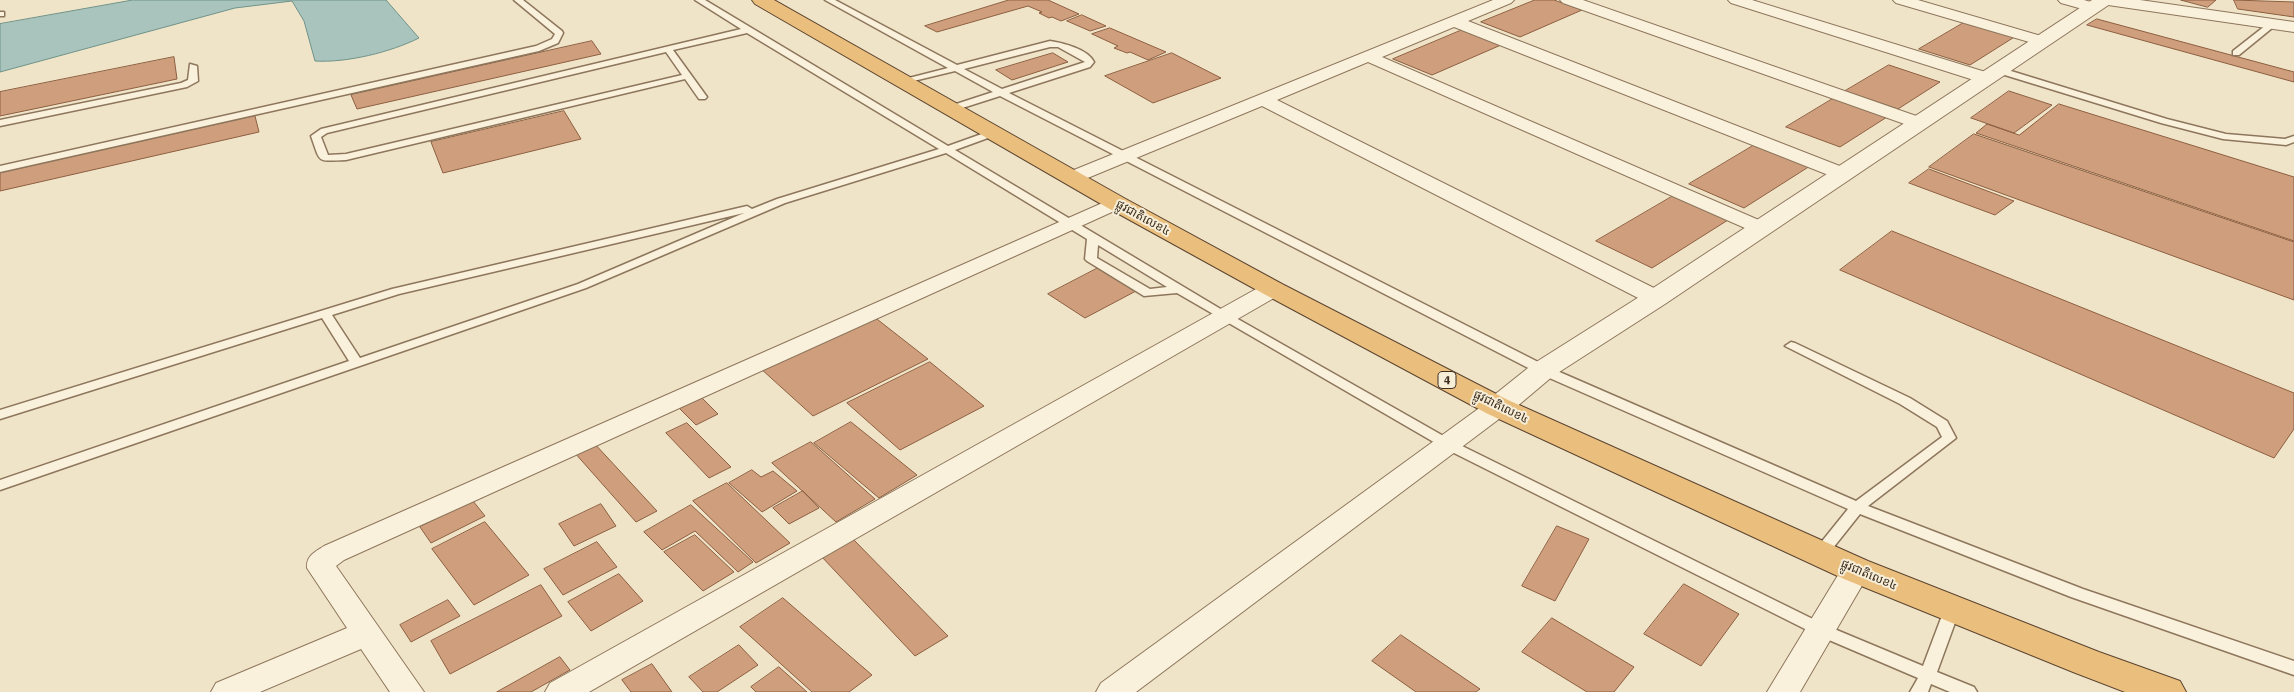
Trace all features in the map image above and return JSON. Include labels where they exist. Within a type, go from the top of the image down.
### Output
[{"type":"highway","name":"ផ្លូវជាតិលេខ៤","points":[[760,0],[1116,203],[1273,289],[1498,407],[1856,570],[2167,692]]},
{"type":"street","points":[[1071,178],[1506,0]]},
{"type":"street","points":[[1568,0],[1919,123]]},
{"type":"street","points":[[1736,0],[1992,74]]},
{"type":"street","points":[[1901,0],[2042,41]]},
{"type":"street","points":[[2066,0],[2101,2],[2294,27]]},
{"type":"street","points":[[1112,692],[1449,444],[1543,370],[1656,298],[2101,2]]},
{"type":"street","points":[[1454,21],[1843,174]]},
{"type":"street","points":[[1367,56],[1761,228]]},
{"type":"street","points":[[1261,99],[1656,298]]},
{"type":"street","points":[[408,692],[322,568],[321,562],[334,553],[1080,230],[1116,203]]},
{"type":"street","points":[[561,692],[1273,289]]},
{"type":"street","points":[[1783,692],[1856,570]]},
{"type":"street","points":[[228,692],[367,633]]},
{"type":"lane","points":[[0,169],[539,48],[556,41],[559,33],[554,27],[518,0]]},
{"type":"lane","points":[[699,0],[1225,317],[1449,444],[1820,630],[1968,692]]},
{"type":"lane","points":[[829,0],[1000,92],[1543,370],[1857,506],[2077,593],[2294,668]]},
{"type":"lane","points":[[2236,53],[2273,24]]},
{"type":"lane","points":[[687,76],[346,157],[324,158],[316,136],[324,130],[748,30]]},
{"type":"lane","points":[[904,82],[1050,44],[1060,45],[1088,58],[1090,62],[1088,65],[950,109]]},
{"type":"lane","points":[[668,49],[702,97]]},
{"type":"lane","points":[[0,123],[184,85],[193,81],[193,66]]},
{"type":"lane","points":[[1992,74],[2164,122],[2226,137],[2286,142],[2294,139]]},
{"type":"lane","points":[[0,415],[396,291],[782,201],[946,150],[993,133]]},
{"type":"lane","points":[[0,485],[582,286],[782,201]]},
{"type":"lane","points":[[1080,230],[1091,259],[1148,293],[1181,289]]},
{"type":"lane","points":[[325,313],[357,363]]},
{"type":"lane","points":[[1791,346],[1905,401],[1942,424],[1949,438],[1857,506],[1820,554]]},
{"type":"lane","points":[[1918,692],[1928,676],[1952,609]]},
{"type":"water","points":[[133,0],[386,0],[419,38],[368,56],[315,61],[304,21],[292,1],[235,8],[0,72],[0,24]]},
{"type":"building","points":[[1009,0],[1048,0],[1079,14],[1061,21],[1052,17],[1049,18],[1039,13],[1042,12],[1028,6],[937,32],[925,26]]},
{"type":"building","points":[[1535,0],[1554,0],[1582,10],[1520,37],[1481,22]]},
{"type":"building","points":[[2181,0],[2216,0],[2208,7]]},
{"type":"building","points":[[2234,0],[2294,2],[2294,17],[2238,9]]},
{"type":"building","points":[[1082,15],[1106,26],[1090,31],[1067,21]]},
{"type":"building","points":[[2097,19],[2294,72],[2294,82],[2087,25]]},
{"type":"building","points":[[1965,22],[2016,36],[1970,65],[1919,49]]},
{"type":"building","points":[[1110,28],[1166,52],[1148,60],[1130,52],[1127,53],[1114,48],[1118,46],[1092,34]]},
{"type":"building","points":[[1462,30],[1501,45],[1432,75],[1393,59]]},
{"type":"building","points":[[592,41],[601,54],[357,109],[351,95]]},
{"type":"building","points":[[1053,53],[1068,62],[1012,80],[996,70]]},
{"type":"building","points":[[1172,53],[1221,78],[1153,103],[1105,76]]},
{"type":"building","points":[[174,57],[177,79],[0,116],[0,92]]},
{"type":"building","points":[[1889,65],[1940,82],[1898,109],[1845,91]]},
{"type":"building","points":[[2009,91],[2052,105],[2014,133],[1971,118]]},
{"type":"building","points":[[1834,98],[1887,117],[1840,147],[1786,127]]},
{"type":"building","points":[[2059,104],[2294,177],[2294,241],[1976,133],[1987,124],[2019,135]]},
{"type":"building","points":[[564,111],[581,139],[443,173],[431,142]]},
{"type":"building","points":[[255,116],[259,132],[0,191],[0,173]]},
{"type":"building","points":[[1974,134],[2294,242],[2294,300],[1929,167]]},
{"type":"building","points":[[1756,144],[1810,166],[1744,208],[1689,184]]},
{"type":"building","points":[[1929,169],[2014,201],[1995,215],[1909,183]]},
{"type":"building","points":[[1673,196],[1728,220],[1652,268],[1596,241]]},
{"type":"building","points":[[1892,231],[2294,393],[2294,429],[2274,458],[1840,270]]},
{"type":"building","points":[[1098,268],[1136,291],[1085,318],[1048,294]]},
{"type":"building","points":[[873,316],[928,359],[813,416],[760,368]]},
{"type":"building","points":[[930,362],[984,406],[900,450],[847,403]]},
{"type":"building","points":[[699,395],[718,414],[696,425],[677,406]]},
{"type":"building","points":[[851,422],[917,475],[879,498],[814,443]]},
{"type":"building","points":[[687,423],[731,467],[709,478],[666,433]]},
{"type":"building","points":[[593,442],[657,511],[636,522],[574,452]]},
{"type":"building","points":[[811,442],[875,499],[836,522],[772,463]]},
{"type":"building","points":[[752,470],[761,477],[773,471],[797,491],[762,512],[729,483]]},
{"type":"building","points":[[727,483],[790,543],[756,563],[693,501]]},
{"type":"building","points":[[803,491],[819,508],[789,524],[773,508]]},
{"type":"building","points":[[473,501],[485,516],[431,543],[420,527]]},
{"type":"building","points":[[601,504],[616,526],[574,546],[559,524]]},
{"type":"building","points":[[691,505],[753,562],[738,572],[695,531],[662,550],[644,532]]},
{"type":"building","points":[[485,522],[529,575],[474,605],[432,549]]},
{"type":"building","points":[[1557,526],[1589,539],[1555,601],[1522,586]]},
{"type":"building","points":[[695,535],[734,572],[703,591],[664,552]]},
{"type":"building","points":[[853,539],[948,636],[915,656],[821,556]]},
{"type":"building","points":[[597,542],[617,567],[563,595],[544,569]]},
{"type":"building","points":[[619,574],[643,601],[591,631],[568,602]]},
{"type":"building","points":[[1684,584],[1739,614],[1701,666],[1644,634]]},
{"type":"building","points":[[541,585],[562,616],[450,674],[431,641]]},
{"type":"building","points":[[783,598],[872,675],[849,692],[812,692],[740,627]]},
{"type":"building","points":[[448,600],[460,616],[411,642],[400,625]]},
{"type":"building","points":[[1552,618],[1634,667],[1614,692],[1587,692],[1522,652]]},
{"type":"building","points":[[1401,635],[1480,689],[1476,692],[1416,692],[1372,661]]},
{"type":"building","points":[[739,645],[758,665],[717,692],[703,692],[689,677]]},
{"type":"building","points":[[560,657],[570,670],[531,692],[497,692]]},
{"type":"building","points":[[652,664],[672,692],[631,692],[622,680]]},
{"type":"building","points":[[779,667],[807,692],[756,692],[751,687]]}]
